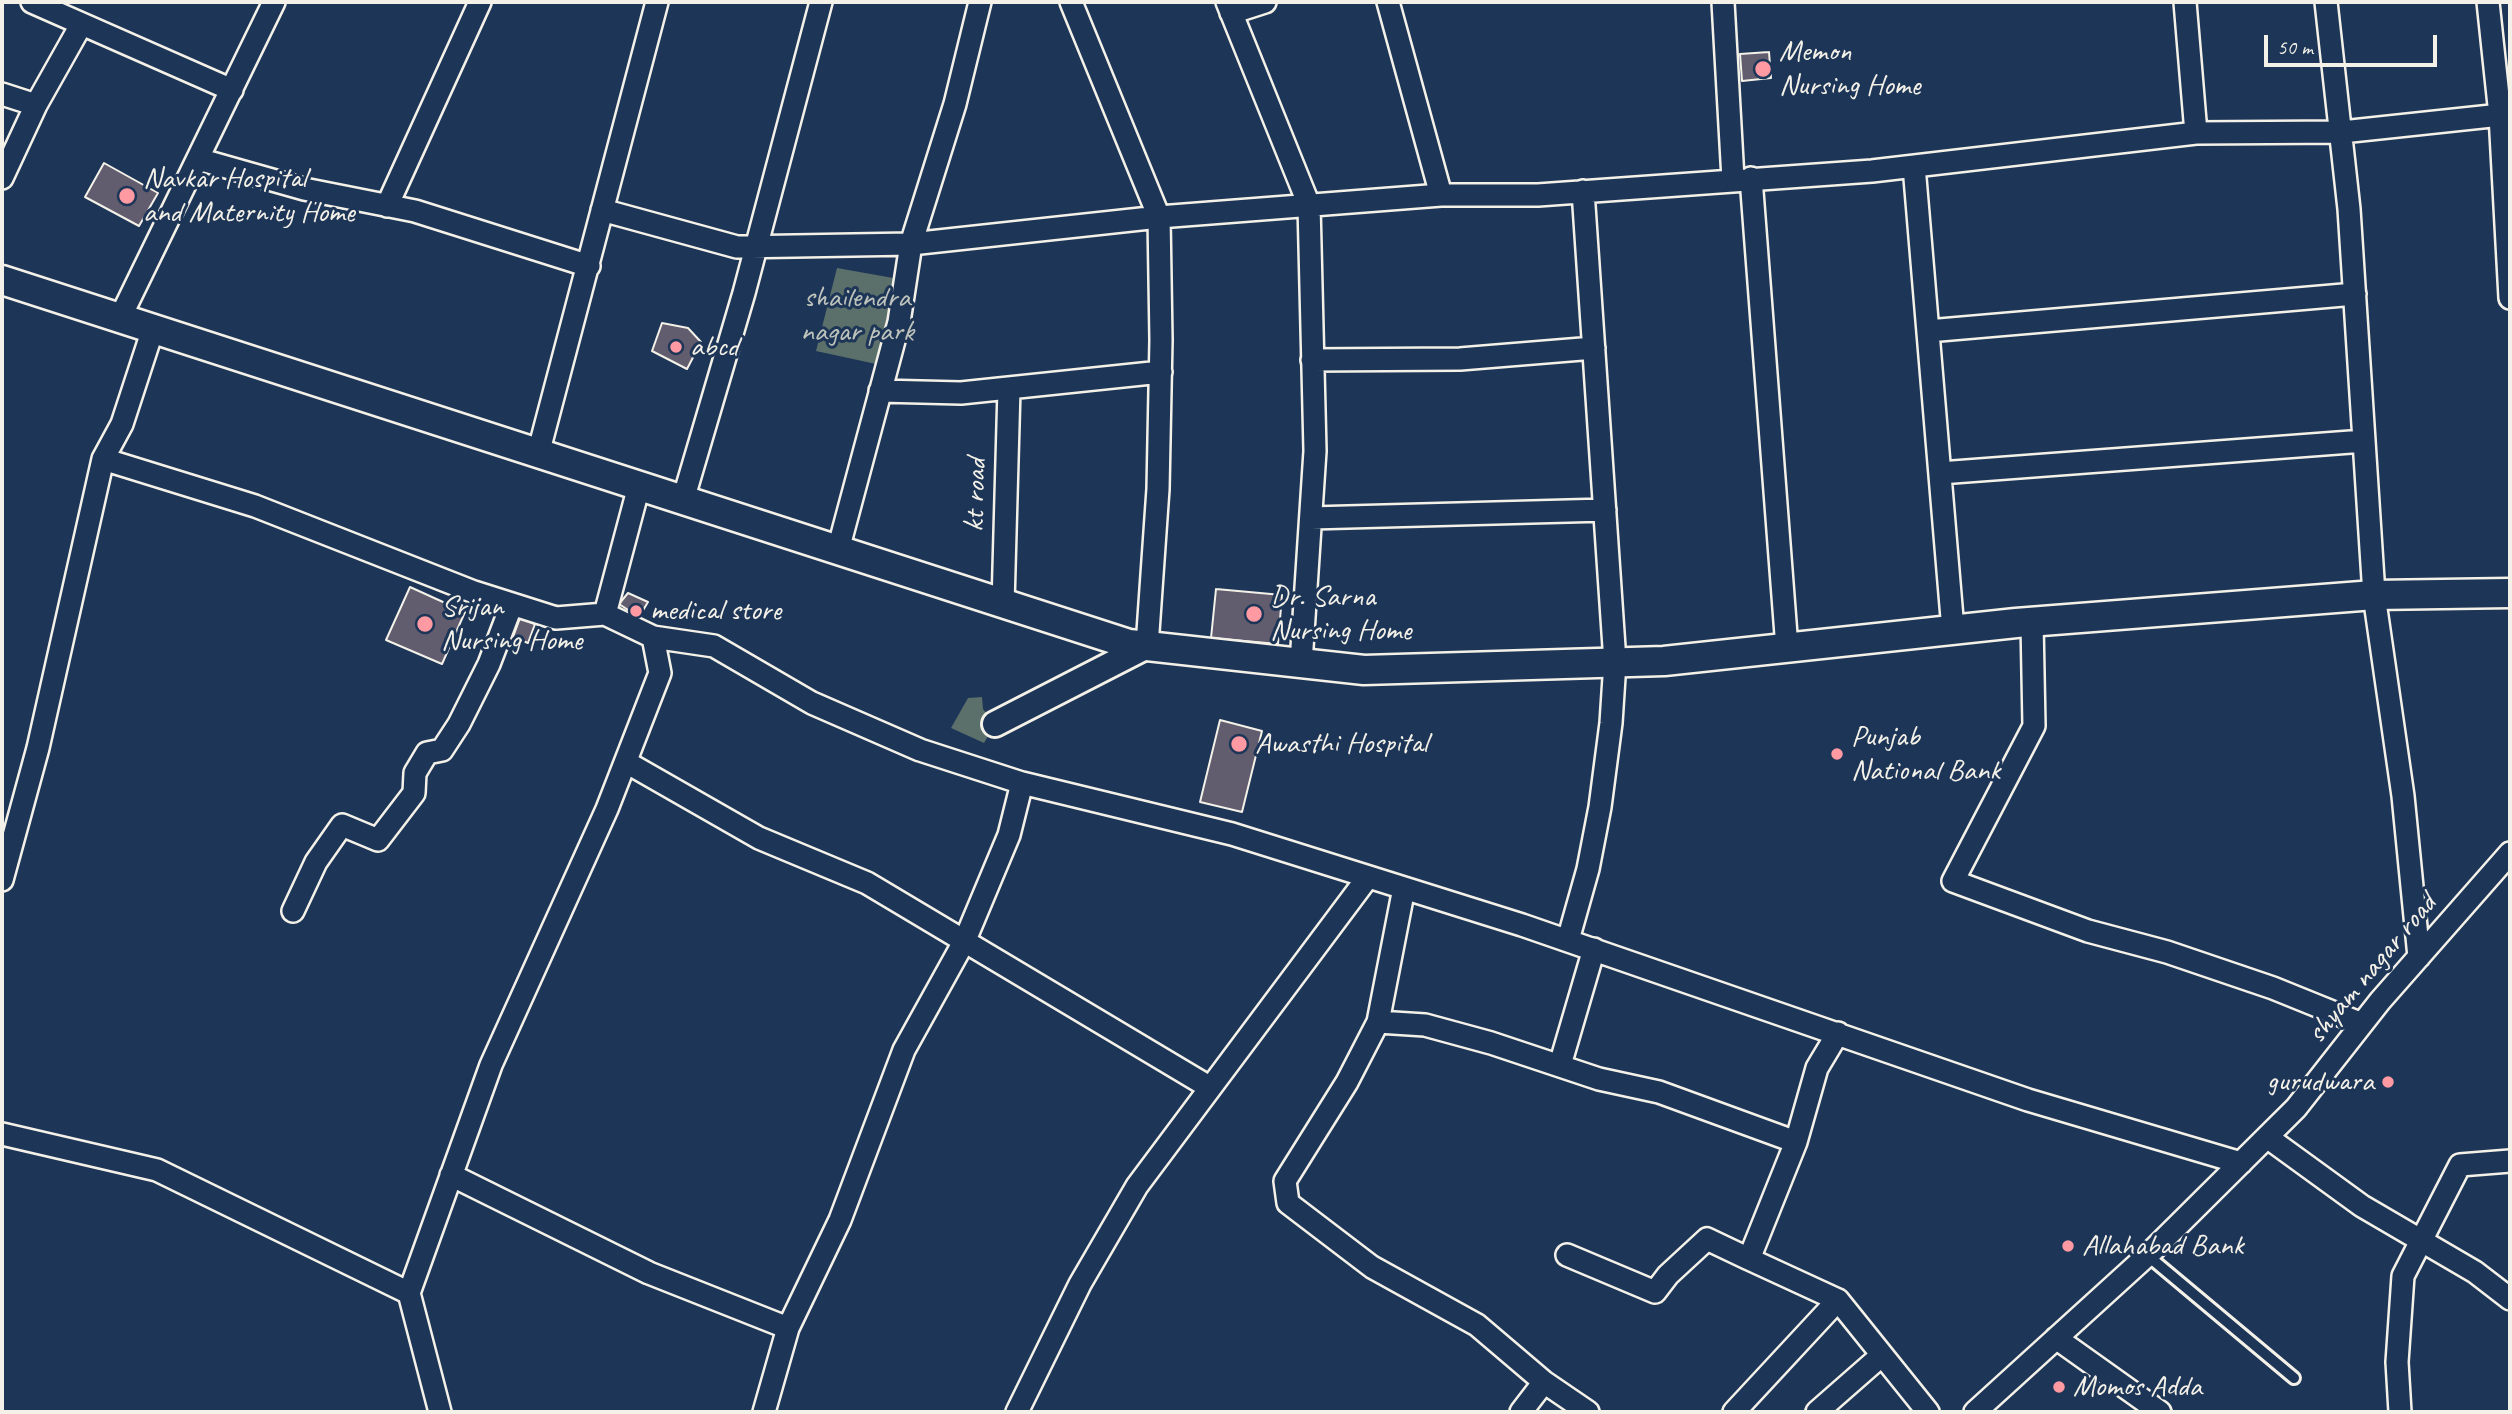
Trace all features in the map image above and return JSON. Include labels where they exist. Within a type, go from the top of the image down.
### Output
[{"type":"main road","points":[[2,280],[1129,644],[1364,670],[1664,661],[2032,622],[2374,595],[2510,593]]},
{"type":"street","points":[[32,2],[232,90]]},
{"type":"street","points":[[120,318],[274,2]]},
{"type":"street","points":[[387,206],[480,2]]},
{"type":"street","points":[[538,454],[657,2]]},
{"type":"street","points":[[683,500],[756,247],[821,2]]},
{"type":"street","points":[[838,550],[899,322],[911,244],[955,104],[980,2]]},
{"type":"street","points":[[1265,2],[1229,7],[1309,205],[1315,451],[1301,663]]},
{"type":"street","points":[[1388,2],[1441,195]]},
{"type":"street","points":[[1723,2],[1787,648]]},
{"type":"street","points":[[2185,2],[2196,133]]},
{"type":"street","points":[[2326,2],[2342,132],[2356,294],[2374,595],[2403,796],[2419,957]]},
{"type":"street","points":[[2488,2],[2505,115],[2510,298]]},
{"type":"street","points":[[995,724],[1147,646],[1158,489],[1161,373],[1159,217],[1067,5]]},
{"type":"street","points":[[2,178],[36,106],[81,25]]},
{"type":"street","points":[[2,94],[36,106]]},
{"type":"street","points":[[602,210],[737,247],[911,244],[1159,217],[1309,205],[1441,195],[1538,195],[1913,166],[2196,133],[2342,132],[2505,115]]},
{"type":"street","points":[[198,159],[304,189],[415,211],[589,266]]},
{"type":"street","points":[[1913,166],[1953,630]]},
{"type":"street","points":[[1568,940],[1588,869],[1600,807],[1615,662],[1583,191]]},
{"type":"street","points":[[1928,331],[2356,294]]},
{"type":"street","points":[[2,880],[38,748],[103,458],[122,424],[153,329]]},
{"type":"street","points":[[1312,360],[1460,359],[1594,348]]},
{"type":"street","points":[[880,391],[961,393],[1161,373]]},
{"type":"street","name":"kt road","points":[[1003,604],[1009,389]]},
{"type":"street","points":[[1940,473],[2364,441]]},
{"type":"street","points":[[103,458],[255,506],[352,546],[556,618],[605,614],[653,637],[714,646],[813,703],[920,750],[1022,783],[1232,834],[1568,940],[2028,1100],[2241,1163]]},
{"type":"street","points":[[605,614],[639,486]]},
{"type":"street","points":[[1311,518],[1605,510]]},
{"type":"street","points":[[293,911],[316,862],[342,825],[378,840],[414,793],[415,773],[427,753],[442,750],[459,724],[489,664],[512,604]]},
{"type":"street","points":[[2032,622],[2034,726],[1953,881],[2088,931],[2167,952],[2273,988],[2362,1024]]},
{"type":"street","points":[[440,1412],[409,1293],[491,1065],[626,762],[660,673],[653,637]]},
{"type":"street","points":[[626,762],[759,838],[867,883],[1209,1087]]},
{"type":"street","points":[[765,1412],[788,1328],[840,1220],[904,1050],[965,940],[1009,835],[1022,783]]},
{"type":"street","name":"shyam nagar road","points":[[1975,1412],[2147,1255],[2296,1108],[2362,1024],[2510,853]]},
{"type":"street","points":[[1017,1412],[1080,1284],[1137,1186],[1368,877]]},
{"type":"street","points":[[1404,888],[1378,1022],[1347,1082],[1285,1181],[1288,1203],[1372,1267],[1477,1325],[1544,1382],[1588,1412]]},
{"type":"street","points":[[1560,1065],[1594,949]]},
{"type":"street","points":[[1378,1022],[1425,1025],[1599,1079],[1659,1092],[1796,1142]]},
{"type":"street","points":[[1749,1259],[1796,1142],[1817,1068],[1838,1033]]},
{"type":"street","points":[[2,1135],[157,1170],[409,1293]]},
{"type":"street","points":[[2267,1137],[2362,1206],[2475,1272],[2510,1299]]},
{"type":"street","points":[[2400,1412],[2397,1363],[2403,1276],[2460,1165],[2510,1161]]},
{"type":"street","points":[[451,1175],[649,1273],[788,1328]]},
{"type":"street","points":[[1567,1255],[1655,1292],[1668,1275],[1707,1239],[1838,1300],[1928,1412]]},
{"type":"street","points":[[1734,1412],[1838,1300]]},
{"type":"street","points":[[2056,1338],[2160,1412]]},
{"type":"street","points":[[1817,1412],[1882,1355]]},
{"type":"street","points":[[1521,1412],[1544,1382]]},
{"type":"lane","points":[[2147,1255],[2294,1378]]},
{"type":"green space","name":"shailendra nagar park","points":[[837,268],[899,279],[876,364],[816,351]]},
{"type":"green space","points":[[982,697],[983,709],[995,724],[984,743],[951,728],[968,698]]},
{"type":"building","points":[[1769,52],[1771,78],[1742,81],[1740,54]]},
{"type":"building","points":[[104,163],[158,193],[139,226],[85,197]]},
{"type":"building","name":"abcd","points":[[662,323],[688,328],[701,342],[687,369],[652,351]]},
{"type":"building","points":[[410,587],[465,612],[442,664],[386,640]]},
{"type":"building","points":[[1216,589],[1282,595],[1278,644],[1211,638]]},
{"type":"building","name":"medical store","points":[[628,593],[648,602],[639,617],[619,604]]},
{"type":"building","points":[[520,618],[535,624],[528,643],[513,637]]},
{"type":"building","points":[[1220,720],[1262,731],[1242,812],[1200,802]]},
{"type":"place","name":"Memon Nursing Home","points":[[1763,69]]},
{"type":"place","name":"Navkar Hospital and Maternity Home","points":[[127,196]]},
{"type":"place","name":"abcd","points":[[676,347]]},
{"type":"place","name":"medical store","points":[[636,611]]},
{"type":"place","name":"Dr. Sarna Nursing Home","points":[[1254,614]]},
{"type":"place","name":"Srijan Nursing Home","points":[[425,624]]},
{"type":"place","name":"Awasthi Hospital","points":[[1239,744]]},
{"type":"place","name":"Punjab National Bank","points":[[1837,754]]},
{"type":"place","name":"gurudwara","points":[[2388,1082]]},
{"type":"place","name":"Allahabad Bank","points":[[2068,1246]]},
{"type":"place","name":"Momos Adda","points":[[2059,1387]]}]
